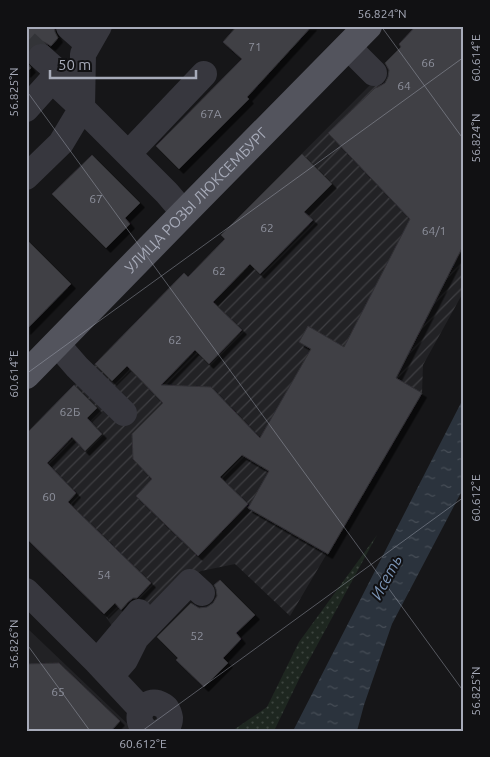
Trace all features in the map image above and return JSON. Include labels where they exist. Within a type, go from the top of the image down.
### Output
[{"type":"main road","name":"УЛИЦА РОЗЫ ЛЮКСЕМБУРГ","points":[[26,376],[184,212],[368,26]]},
{"type":"street","points":[[26,178],[61,143],[82,108],[83,54],[94,35],[69,27]]},
{"type":"street","points":[[348,47],[374,73]]},
{"type":"street","points":[[26,109],[59,73],[41,56]]},
{"type":"street","points":[[128,154],[204,74]]},
{"type":"street","points":[[52,80],[184,212]]},
{"type":"street","points":[[56,344],[124,413]]},
{"type":"street","points":[[104,669],[125,660],[136,638],[190,582],[202,593]]},
{"type":"street","points":[[26,591],[104,669],[146,726]]},
{"type":"street","points":[[104,669],[156,592]]},
{"type":"shaded area","points":[[375,80],[464,162],[464,291],[423,365],[422,393],[290,616],[235,564],[201,571],[177,585],[118,635],[104,614],[26,538],[26,434],[184,273],[188,277],[225,239],[221,235]]},
{"type":"shaded area","points":[[377,535],[302,673],[274,731],[232,731],[267,707],[299,642]]},
{"type":"shaded area","points":[[26,627],[135,731],[26,731]]},
{"type":"water","name":"Исеть","points":[[464,397],[464,487],[392,624],[357,731],[293,731]]},
{"type":"building","points":[[26,26],[54,26],[58,38],[51,46],[44,42],[36,43],[30,47],[26,54]]},
{"type":"building","points":[[237,26],[312,26],[247,97],[249,99],[179,169],[156,146],[242,59],[223,42]]},
{"type":"building","points":[[416,26],[464,26],[464,244],[396,378],[422,393],[328,554],[248,508],[269,471],[242,455],[220,477],[248,504],[198,556],[136,496],[152,479],[133,459],[132,434],[163,403],[127,366],[112,381],[95,364],[184,273],[188,277],[225,239],[221,235],[302,154],[332,184],[304,212],[313,220],[260,274],[250,264],[213,302],[242,330],[209,364],[195,350],[161,385],[211,387],[260,438],[311,349],[299,342],[308,326],[344,347],[410,219],[328,133],[375,88],[385,83],[389,70],[385,63],[401,47],[399,44]]},
{"type":"building","points":[[26,54],[27,62],[31,68],[26,73]]},
{"type":"building","points":[[92,155],[140,203],[125,218],[130,224],[106,248],[52,194]]},
{"type":"building","points":[[26,239],[71,284],[26,330]]},
{"type":"building","points":[[74,385],[97,408],[87,418],[102,434],[85,451],[72,437],[47,463],[76,493],[68,502],[151,583],[137,598],[133,598],[121,610],[115,603],[104,614],[26,538],[26,434]]},
{"type":"building","points":[[220,580],[255,615],[236,633],[241,639],[223,658],[228,663],[204,687],[176,660],[178,658],[157,637],[191,603],[199,608],[207,607],[213,603],[217,596],[214,585]]},
{"type":"building","points":[[59,663],[120,721],[111,731],[26,731],[26,664]]},
{"type":"tunnel","points":[[26,43],[41,57]]}]
